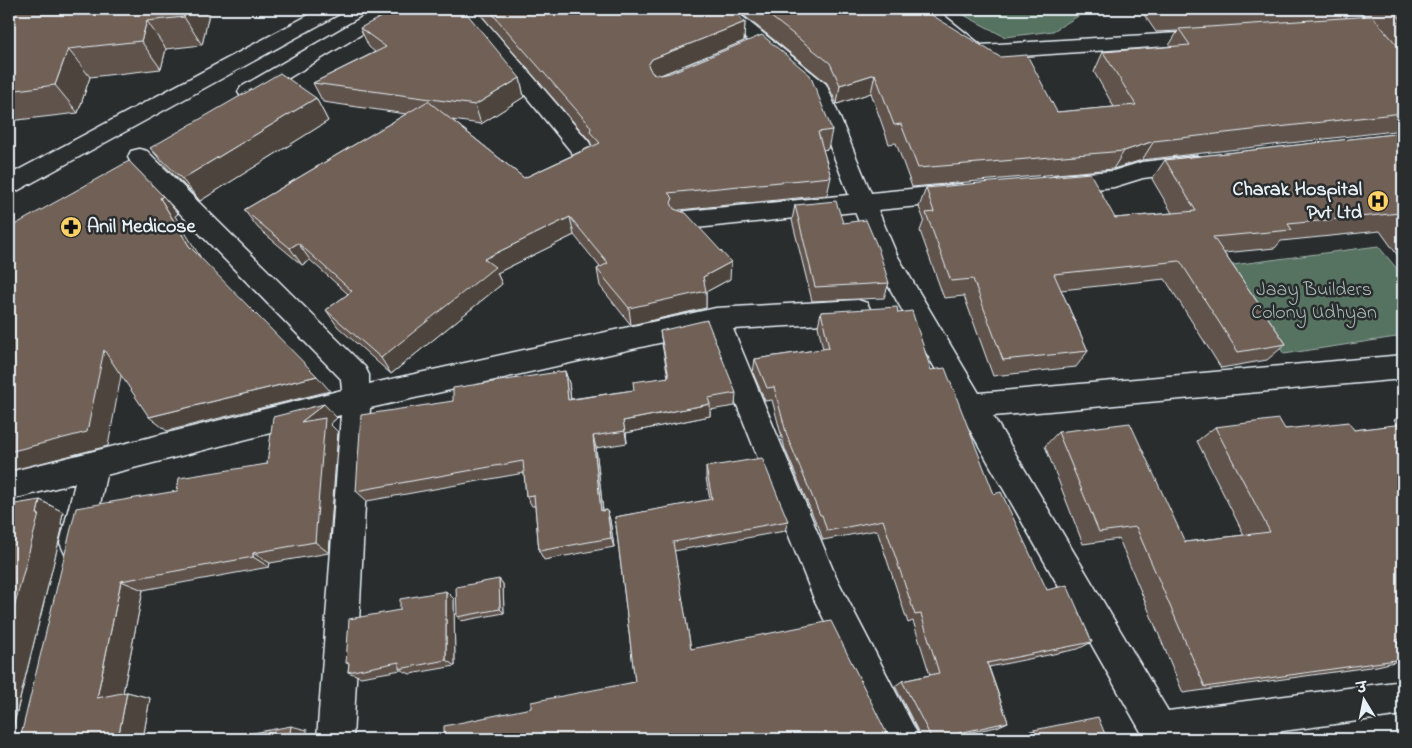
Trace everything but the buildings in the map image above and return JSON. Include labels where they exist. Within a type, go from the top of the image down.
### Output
[{"type":"street","points":[[9,185],[334,9]]},
{"type":"street","points":[[231,102],[390,9]]},
{"type":"street","points":[[466,9],[581,148]]},
{"type":"street","points":[[721,9],[753,48],[818,89],[885,257],[1159,730],[1403,698]]},
{"type":"street","points":[[939,13],[977,52],[1234,35]]},
{"type":"street","points":[[1350,21],[1403,75]]},
{"type":"street","points":[[140,156],[355,375],[356,399],[335,739]]},
{"type":"street","points":[[1037,186],[1114,179],[1142,170],[1220,162]]},
{"type":"street","points":[[686,220],[979,191]]},
{"type":"street","points":[[9,486],[356,399],[716,319],[916,308]]},
{"type":"street","points":[[716,319],[825,588],[902,739]]},
{"type":"street","points":[[971,406],[1403,367]]},
{"type":"street","points":[[70,569],[94,464]]},
{"type":"green space","points":[[969,9],[1090,9],[1053,31],[1005,37],[962,14]]},
{"type":"green space","name":"Jaay Builders Colony Udhyan","points":[[1378,246],[1403,276],[1403,336],[1284,354],[1225,266]]},
{"type":"place","name":"Charak Hospital Pvt Ltd","points":[[1378,201]]},
{"type":"place","name":"Anil Medicose","points":[[71,227]]}]
